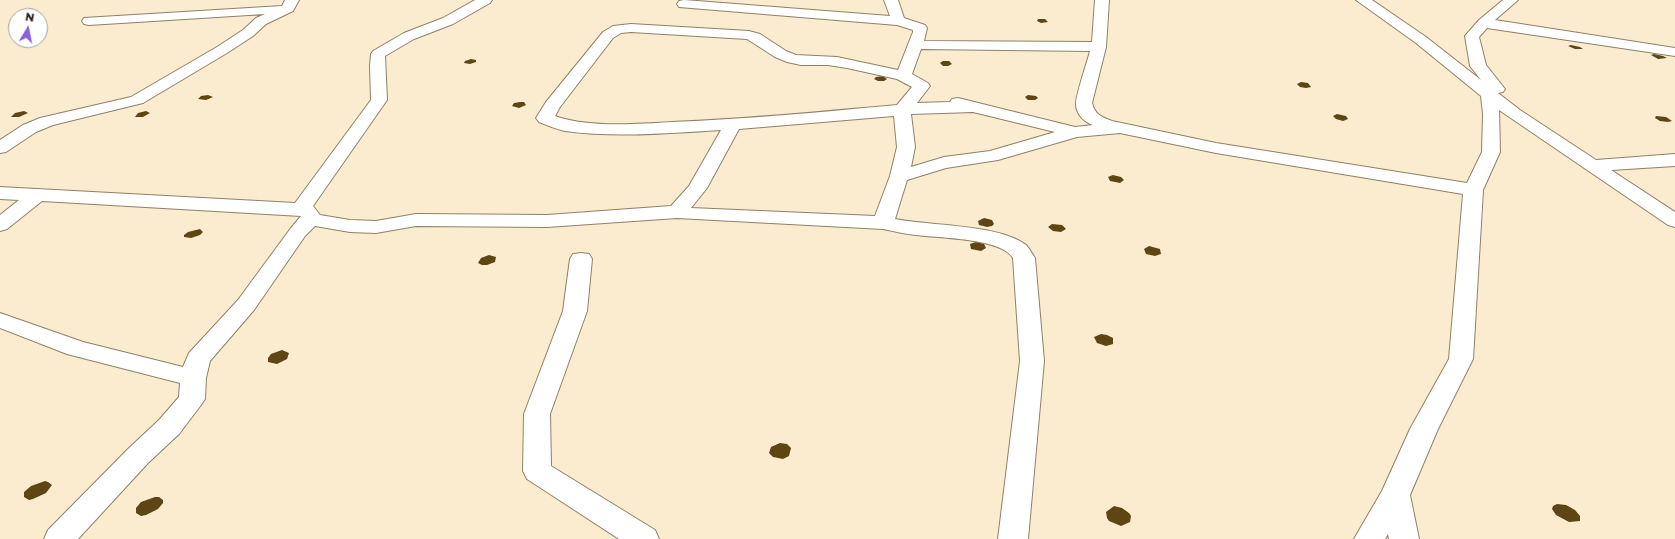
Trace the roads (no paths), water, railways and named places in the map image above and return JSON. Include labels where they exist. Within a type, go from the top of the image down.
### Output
[{"type":"street","points":[[59,539],[138,456],[169,427],[192,399],[193,378],[198,359],[246,305],[298,232],[305,214],[379,100],[377,69],[378,54],[409,36],[448,21],[485,0]]},
{"type":"street","points":[[891,0],[898,21]]},
{"type":"street","points":[[1102,0],[1099,47],[1084,103],[1085,111],[1091,118],[1097,121],[1216,148],[1473,190]]},
{"type":"street","points":[[1363,0],[1421,40],[1514,114],[1675,221]]},
{"type":"street","points":[[1511,0],[1484,23],[1472,36],[1478,66],[1486,77],[1510,102],[1514,109],[1514,114]]},
{"type":"street","points":[[665,29],[685,2],[898,21],[920,28],[903,76]]},
{"type":"street","points":[[89,21],[290,4]]},
{"type":"street","points":[[0,148],[20,134],[39,125],[67,117],[123,105],[136,100],[222,50],[248,33],[260,21],[290,4]]},
{"type":"street","points":[[159,15],[171,5]]},
{"type":"street","points":[[1484,23],[1675,52]]},
{"type":"street","points":[[972,107],[915,108],[732,125],[606,129],[579,128],[554,124],[545,118],[547,113],[577,74],[613,32],[624,28],[665,29],[749,35],[758,37],[774,50],[791,58],[838,62],[903,76],[944,98],[972,107],[1076,132]]},
{"type":"street","points":[[915,45],[1099,47]]},
{"type":"street","points":[[883,223],[899,176],[906,147],[902,110],[922,86]]},
{"type":"street","points":[[1369,539],[1395,495],[1424,429],[1461,359],[1473,190],[1491,152],[1491,114],[1489,95]]},
{"type":"street","points":[[677,212],[697,188],[732,125]]},
{"type":"street","points":[[899,176],[944,163],[992,156],[1076,132],[1127,128]]},
{"type":"street","points":[[1591,166],[1675,160]]},
{"type":"street","points":[[0,193],[305,214],[350,226],[376,226],[416,220],[440,219],[481,221],[547,221],[677,212],[883,223],[915,229],[984,236],[1014,247],[1020,251],[1024,258],[1032,361],[1013,539]]},
{"type":"street","points":[[0,225],[37,195]]},
{"type":"street","points":[[581,259],[575,312],[537,414],[537,471],[644,539]]},
{"type":"street","points":[[0,320],[76,348],[193,378]]},
{"type":"street","points":[[1395,495],[1404,539]]}]
